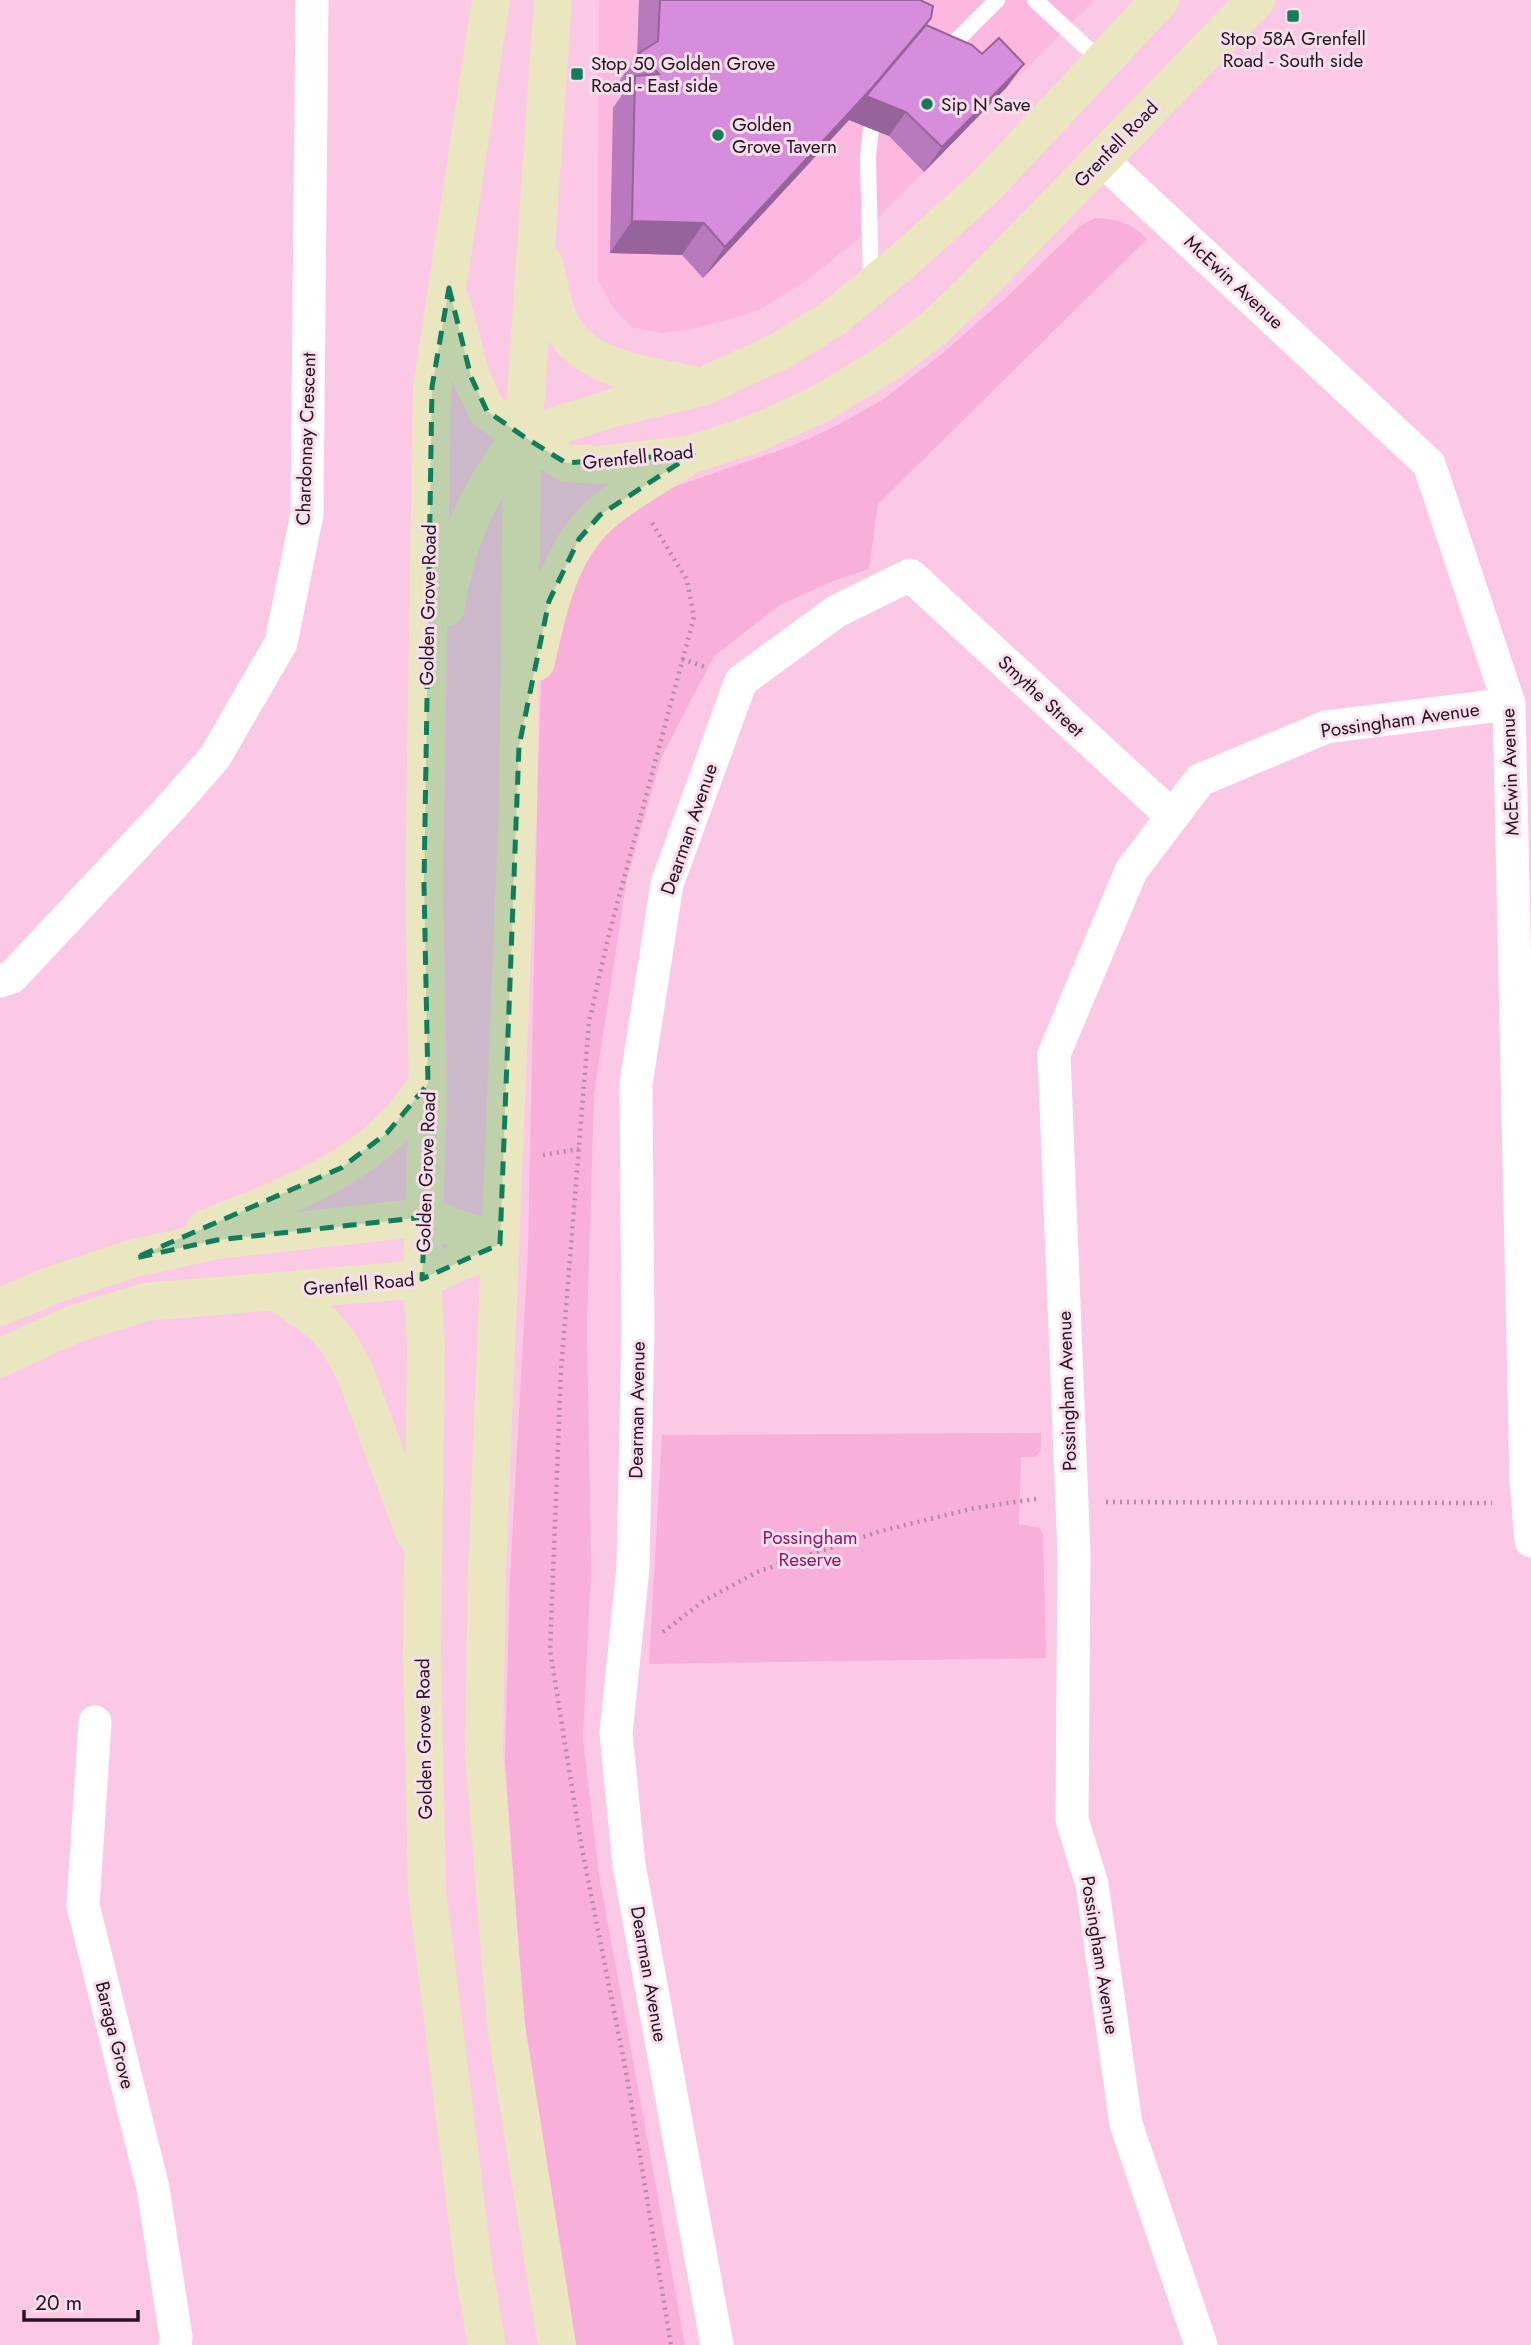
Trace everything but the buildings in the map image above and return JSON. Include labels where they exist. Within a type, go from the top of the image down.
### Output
[{"type":"main road","name":"Golden Grove Road","points":[[487,2345],[474,2272],[427,1890],[422,1653],[426,1346],[422,1279],[428,1084],[424,885],[432,387],[491,0]]},
{"type":"main road","points":[[553,0],[523,436],[519,746],[487,1571],[484,1754],[506,2026],[557,2345]]},
{"type":"main road","points":[[426,752],[450,578],[462,536],[474,507],[504,458],[523,436],[613,408],[702,387],[780,351],[832,319],[904,261],[987,185],[1160,0]]},
{"type":"main road","name":"Grenfell Road","points":[[449,288],[471,377],[487,411],[566,463],[598,465],[693,454],[751,435],[818,405],[886,364],[934,328],[1256,0]]},
{"type":"main road","points":[[537,239],[560,322],[572,341],[588,355],[614,366],[702,387]]},
{"type":"main road","points":[[519,746],[549,601],[579,539],[600,515],[626,495],[693,454]]},
{"type":"main road","points":[[0,1307],[58,1283],[135,1258],[296,1190],[341,1168],[387,1133],[428,1084]]},
{"type":"main road","points":[[135,1258],[217,1240],[425,1217],[500,1244]]},
{"type":"main road","name":"Grenfell Road","points":[[0,1358],[74,1324],[145,1302],[422,1279],[500,1244]]},
{"type":"main road","points":[[276,1290],[323,1324],[338,1342],[354,1370],[423,1556]]},
{"type":"street","name":"Chardonnay Crescent","points":[[0,981],[12,977],[215,757],[281,643],[307,514],[312,0]]},
{"type":"street","name":"McEwin Avenue","points":[[1101,159],[1429,464],[1509,704],[1523,1009],[1531,1541]]},
{"type":"street","name":"Smythe Street","points":[[910,575],[1172,816]]},
{"type":"street","name":"Dearman Avenue","points":[[717,2345],[629,1865],[616,1733],[633,1568],[638,1330],[636,1084],[667,884],[741,681],[836,611],[910,575]]},
{"type":"street","name":"Possingham Avenue","points":[[1201,2345],[1126,2124],[1092,1884],[1072,1820],[1074,1554],[1054,1054],[1131,871],[1200,780],[1326,727],[1509,704]]},
{"type":"street","name":"Baraga Grove","points":[[95,1722],[83,1905],[153,2188],[176,2337],[175,2345]]},
{"type":"lane","points":[[936,60],[997,0]]},
{"type":"lane","points":[[1035,0],[1101,61]]},
{"type":"lane","points":[[871,287],[868,157],[871,129],[899,99]]},
{"type":"path","points":[[542,1155],[579,1149]]},
{"type":"path","points":[[656,1643],[663,1632],[702,1602],[757,1572],[881,1531],[1012,1501],[1529,1488]]},
{"type":"highlighted area","points":[[449,288],[471,377],[487,411],[523,436],[566,463],[693,454],[600,515],[579,539],[549,601],[519,746],[500,1244],[422,1279],[425,1217],[217,1240],[135,1258],[341,1168],[387,1133],[428,1084],[424,885],[432,387]]},
{"type":"shaded area","points":[[599,0],[1094,0],[853,243],[806,281],[757,311],[697,328],[662,333],[631,327],[612,306],[598,280]]},
{"type":"green space","points":[[1095,218],[1124,223],[1147,239],[878,504],[869,569],[833,581],[780,605],[714,656],[662,756],[627,878],[594,1094],[587,1328],[591,1569],[583,1739],[599,1875],[685,2345],[574,2345],[524,2023],[505,1759],[510,1578],[528,1249],[542,669],[567,569],[641,498],[792,446],[836,426],[884,399],[944,352],[1009,295],[1081,225]]},
{"type":"green space","name":"Possingham Reserve","points":[[1041,1433],[1041,1450],[1035,1457],[1021,1457],[1019,1524],[1040,1528],[1043,1535],[1046,1658],[649,1664],[662,1435]]},
{"type":"place","name":"Stop 58A Grenfell Road - South side","points":[[1293,16]]},
{"type":"place","name":"Stop 50 Golden Grove Road - East side","points":[[577,74]]},
{"type":"place","name":"Sip N Save","points":[[927,104]]},
{"type":"place","name":"Golden Grove Tavern","points":[[718,135]]}]
